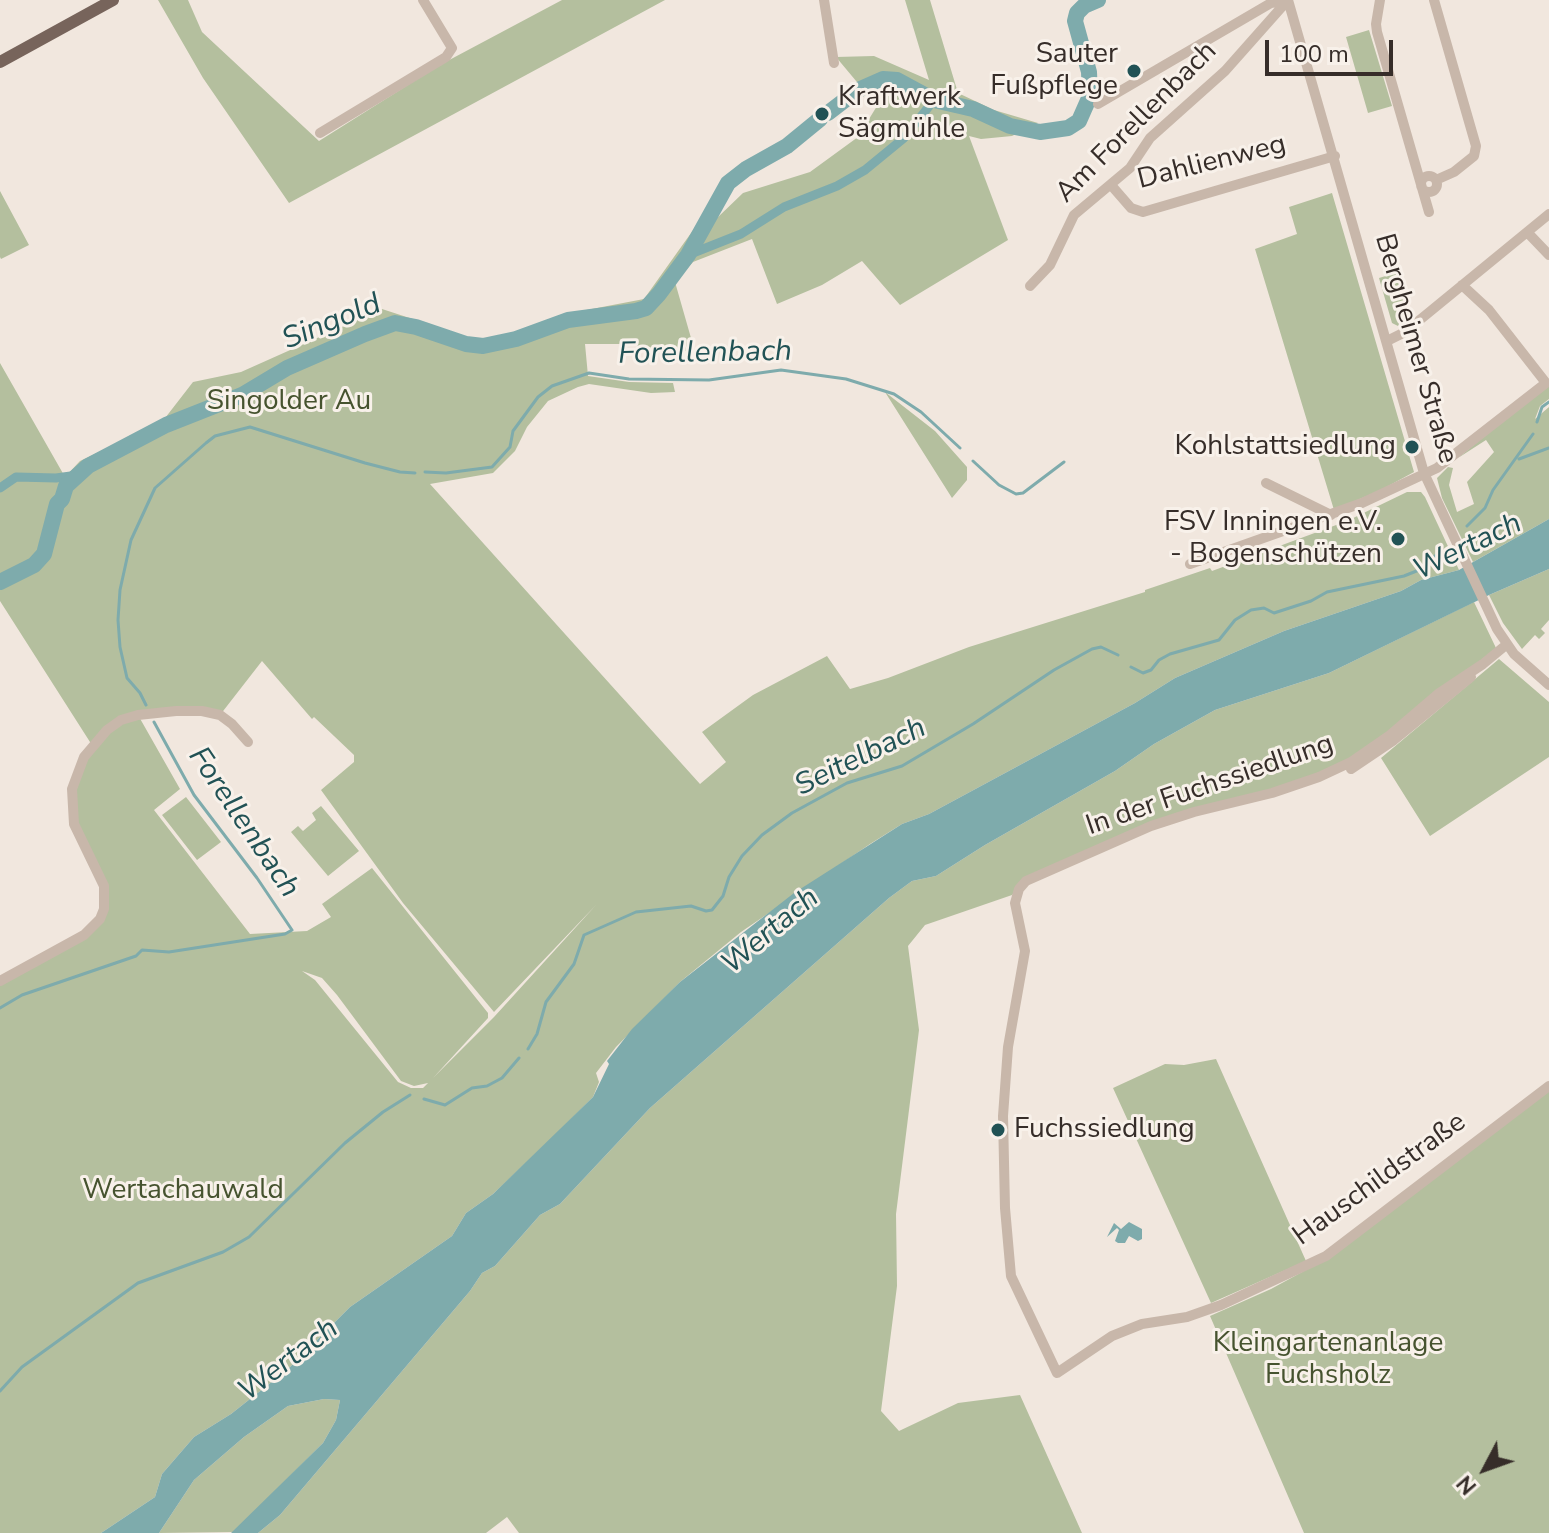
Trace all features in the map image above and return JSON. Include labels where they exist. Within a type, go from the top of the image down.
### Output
[{"type":"main road","points":[[0,62],[113,0]]},
{"type":"street","points":[[320,133],[446,57],[452,48],[423,0]]},
{"type":"street","points":[[824,0],[834,63]]},
{"type":"street","points":[[1098,104],[1271,3],[1287,0]]},
{"type":"street","name":"Bergheimer Straße","points":[[1287,0],[1335,156],[1424,473],[1506,645],[1549,685]]},
{"type":"street","name":"Am Forellenbach","points":[[1030,286],[1050,265],[1074,215],[1130,168],[1150,138],[1225,71],[1287,0]]},
{"type":"street","points":[[1380,0],[1377,32],[1429,212]]},
{"type":"street","points":[[1421,186],[1424,190],[1432,191],[1437,185],[1436,180],[1454,172],[1474,156],[1476,146],[1434,0]]},
{"type":"street","name":"Dahlienweg","points":[[1111,185],[1131,208],[1143,212],[1335,156]]},
{"type":"street","points":[[1387,341],[1400,335],[1549,214]]},
{"type":"street","points":[[1527,232],[1549,255]]},
{"type":"street","points":[[1190,564],[1362,503],[1437,468],[1546,383],[1489,310],[1462,285]]},
{"type":"street","points":[[1266,483],[1331,515]]},
{"type":"street","name":"In der Fuchssiedlung","points":[[1057,1373],[1011,1276],[1005,1208],[1002,1137],[1006,1069],[1025,951],[1015,903],[1019,889],[1026,881],[1151,826],[1319,777],[1364,753],[1506,645]]},
{"type":"street","points":[[0,981],[84,935],[100,919],[104,909],[104,886],[74,824],[72,789],[84,757],[107,730],[121,720],[138,715],[202,711],[220,715],[248,742]]},
{"type":"street","name":"Hauschildstraße","points":[[1057,1373],[1112,1336],[1142,1324],[1187,1317],[1221,1305],[1326,1256],[1549,1086]]},
{"type":"green space","points":[[158,0],[188,0],[202,32],[319,141],[438,66],[562,0],[665,0],[289,203],[203,78]]},
{"type":"green space","points":[[905,0],[930,0],[958,93],[994,110],[1038,123],[1012,136],[981,139],[969,136],[1008,240],[900,305],[862,261],[822,285],[777,304],[752,239],[693,262],[675,282],[695,352],[619,344],[585,344],[588,376],[629,382],[673,383],[675,392],[651,393],[589,384],[578,387],[548,401],[527,427],[515,451],[493,473],[430,484],[700,784],[726,762],[702,732],[753,695],[827,656],[850,689],[1210,568],[1212,571],[1347,521],[1407,492],[1421,492],[1425,497],[1459,570],[1421,580],[1401,591],[1284,631],[1175,678],[1135,703],[929,814],[902,824],[870,844],[741,932],[680,982],[616,1047],[596,1073],[599,1082],[593,1097],[547,1143],[493,1194],[466,1213],[452,1236],[350,1307],[288,1369],[231,1414],[194,1437],[162,1474],[155,1497],[101,1533],[0,1533],[0,984],[85,937],[107,898],[82,839],[74,808],[79,775],[95,746],[0,601],[0,363],[65,477],[80,461],[162,422],[193,382],[241,372],[382,309],[474,339],[509,336],[576,312],[644,299],[706,212],[717,218],[743,193],[810,172],[858,137],[877,106],[836,57],[874,56],[929,80]],"holes":[[[262,661],[312,719],[314,717],[354,755],[354,762],[321,790],[403,903],[494,1012],[596,905],[494,1017],[433,1078],[488,1018],[488,1013],[372,868],[322,904],[331,917],[307,931],[250,934],[154,810],[180,789],[138,715],[220,715]],[[302,971],[322,978],[401,1081],[414,1086],[428,1083],[423,1088],[411,1088],[398,1082],[315,980]]]},
{"type":"green space","points":[[1369,30],[1392,106],[1368,113],[1346,37]]},
{"type":"green space","points":[[0,191],[29,245],[1,259],[0,257]]},
{"type":"green space","points":[[1332,193],[1414,472],[1334,510],[1255,249],[1297,234],[1289,207]]},
{"type":"green space","points":[[1399,272],[1411,321],[1398,326],[1392,323],[1379,278]]},
{"type":"green space","points":[[1549,383],[1549,399],[1540,406],[1535,419],[1549,407],[1549,519],[1473,562],[1442,498],[1437,478],[1448,467],[1453,468],[1449,485],[1457,512],[1474,504],[1467,482],[1494,452],[1486,440],[1458,458]]},
{"type":"green space","points":[[885,392],[935,431],[967,467],[967,480],[952,498]]},
{"type":"green space","points":[[1549,569],[1549,620],[1541,629],[1545,633],[1539,639],[1535,635],[1522,649],[1503,623],[1489,595]]},
{"type":"green space","points":[[1474,602],[1496,648],[1390,734],[1319,777],[1195,811],[1019,888],[1012,895],[925,925],[908,946],[919,1030],[896,1214],[897,1286],[881,1411],[899,1431],[958,1403],[1020,1395],[1082,1533],[519,1533],[507,1517],[486,1533],[258,1533],[280,1515],[482,1273],[495,1266],[540,1215],[560,1204],[650,1108],[889,898],[912,881],[936,876],[1215,710],[1329,673]]},
{"type":"green space","points":[[1499,659],[1549,702],[1549,757],[1430,836],[1381,758]]},
{"type":"green space","points":[[186,797],[221,842],[197,860],[162,815]]},
{"type":"green space","points":[[321,806],[359,851],[328,876],[291,832],[298,826],[303,831],[316,820],[312,813]]},
{"type":"green space","points":[[1216,1059],[1306,1261],[1211,1303],[1113,1088],[1165,1064],[1184,1065]]},
{"type":"green space","name":"Kleingartenanlage Fuchsholz","points":[[1549,1090],[1549,1533],[1304,1533],[1210,1316],[1271,1289],[1335,1254]]},
{"type":"green space","points":[[324,1399],[340,1400],[336,1420],[323,1443],[234,1532],[159,1533],[194,1480],[244,1437],[288,1406]]},
{"type":"water","name":"Wertach","points":[[1549,519],[1549,569],[1329,673],[1215,710],[936,876],[912,881],[889,898],[650,1108],[560,1204],[540,1215],[495,1266],[482,1273],[280,1515],[258,1533],[231,1533],[323,1443],[336,1420],[340,1400],[324,1399],[288,1406],[244,1437],[194,1480],[159,1533],[101,1533],[155,1497],[162,1474],[194,1437],[231,1414],[288,1369],[350,1307],[452,1236],[466,1213],[493,1194],[593,1097],[609,1064],[607,1061],[632,1029],[680,982],[794,893],[902,824],[929,814],[1135,703],[1175,678],[1284,631],[1401,591],[1421,580],[1459,570]]},
{"type":"water","points":[[1129,1222],[1142,1229],[1142,1239],[1138,1241],[1129,1236],[1125,1243],[1118,1243],[1115,1241],[1117,1228],[1107,1237],[1114,1223],[1121,1229]]},
{"type":"waterway","name":"Singold","points":[[828,113],[858,90],[883,79],[897,80],[934,100],[973,109],[1010,126],[1040,132],[1068,128],[1079,121],[1090,96],[1089,72],[1075,21],[1077,13],[1084,6],[1098,0]]},
{"type":"waterway","points":[[688,255],[741,234],[784,207],[837,186],[865,170],[904,138],[934,100]]},
{"type":"waterway","name":"Singold","points":[[0,582],[34,565],[44,554],[57,504],[66,486],[88,466],[166,425],[242,395],[287,368],[365,334],[395,323],[483,346],[516,339],[568,320],[646,308],[688,255],[728,183],[787,146],[820,119]]},
{"type":"waterway","name":"Forellenbach","points":[[425,472],[446,473],[492,467],[510,447],[513,431],[538,397],[552,386],[589,373],[629,379],[709,380],[781,370],[846,379],[894,394],[921,412],[960,448]]},
{"type":"waterway","points":[[1537,422],[1542,407],[1549,402]]},
{"type":"waterway","points":[[146,705],[127,678],[120,647],[120,590],[131,540],[155,488],[206,443],[215,436],[250,427],[365,463],[415,473]]},
{"type":"waterway","name":"Wertach","points":[[1467,526],[1485,508],[1493,490],[1533,434]]},
{"type":"waterway","name":"Seitelbach","points":[[1519,459],[1549,448]]},
{"type":"waterway","name":"Forellenbach","points":[[973,461],[999,485],[1016,494],[1023,493],[1064,462]]},
{"type":"waterway","points":[[0,488],[16,477],[78,475]]},
{"type":"waterway","name":"Wertach","points":[[1131,667],[1143,673],[1170,654],[1219,640],[1235,620],[1251,610],[1264,608],[1274,613],[1311,601],[1327,592],[1404,576],[1419,570],[1441,551]]},
{"type":"waterway","name":"Seitelbach","points":[[528,1049],[537,1034],[546,1002],[574,964],[584,935],[636,912],[691,906],[712,910],[723,896],[729,877],[742,856],[762,835],[792,813],[847,783],[902,766],[1092,649],[1101,647],[1118,655]]},
{"type":"waterway","name":"Forellenbach","points":[[0,1008],[22,995],[136,956],[142,950],[169,952],[285,934],[292,930],[194,795],[154,722]]},
{"type":"waterway","points":[[424,1099],[445,1105],[472,1088],[487,1086],[502,1078],[519,1058]]},
{"type":"waterway","points":[[0,1391],[22,1367],[138,1283],[223,1252],[249,1237],[345,1143],[410,1095]]},
{"type":"place","name":"Sauter Fußpflege","points":[[1134,71]]},
{"type":"place","name":"Kraftwerk Sägmühle","points":[[822,114]]},
{"type":"place","name":"Kohlstattsiedlung","points":[[1412,447]]},
{"type":"place","name":"FSV Inningen e.V. - Bogenschützen","points":[[1398,539]]},
{"type":"place","name":"Fuchssiedlung","points":[[998,1130]]},
{"type":"park label","name":"Singolder Au","points":[[289,402]]},
{"type":"park label","name":"Wertachauwald","points":[[183,1191]]}]
